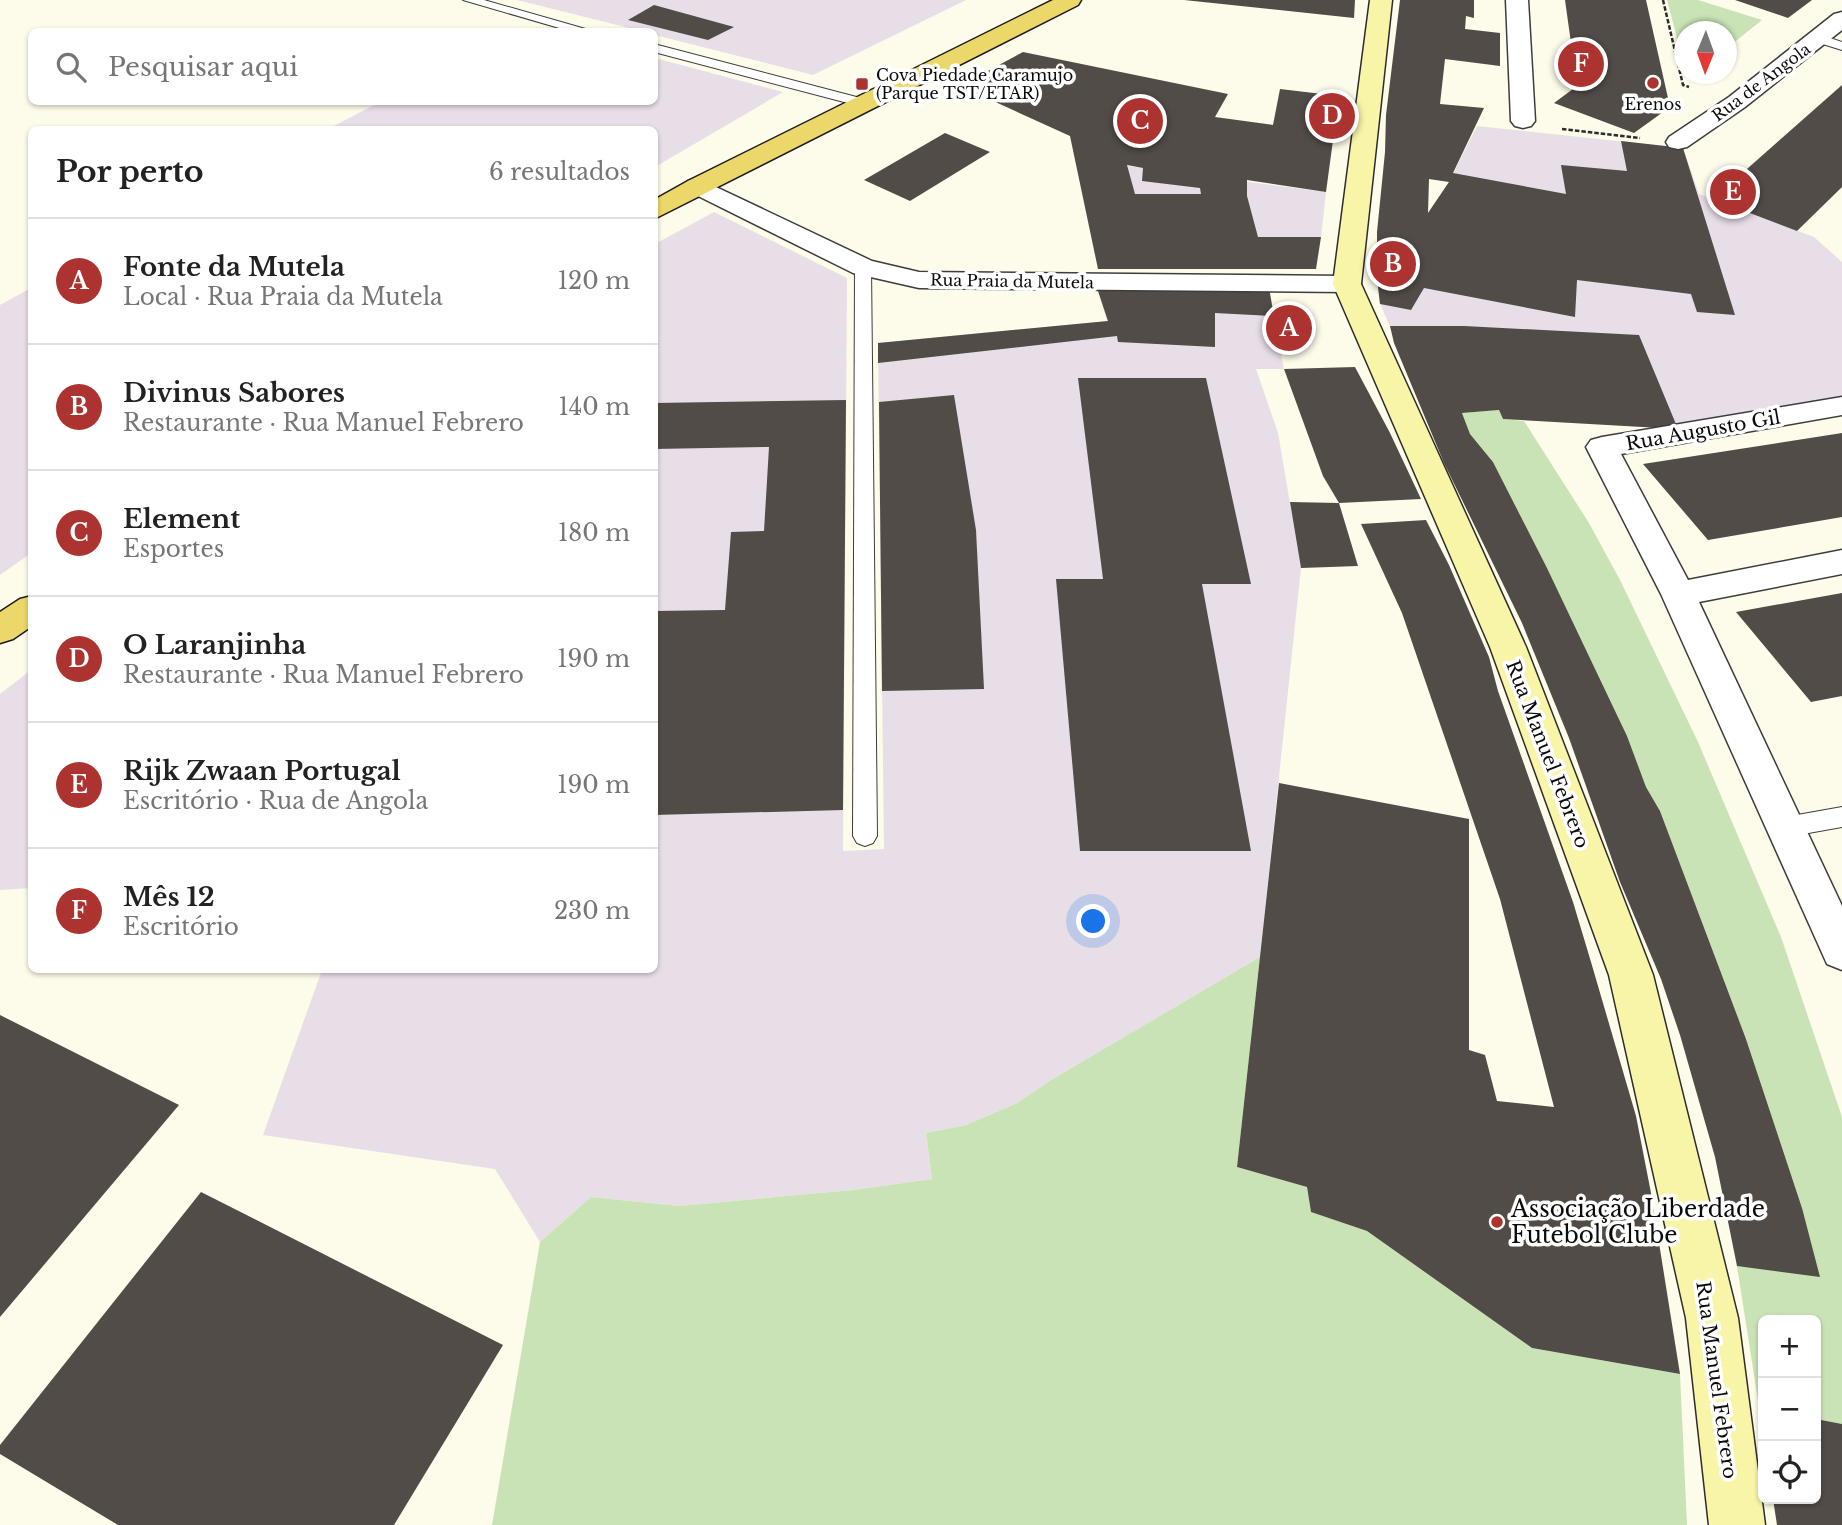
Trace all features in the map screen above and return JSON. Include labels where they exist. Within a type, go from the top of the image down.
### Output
[{"type":"main road","points":[[658,209],[697,186],[1070,0]]},
{"type":"main road","points":[[0,630],[28,611]]},
{"type":"street","points":[[1347,284],[1381,0]]},
{"type":"street","points":[[1517,0],[1523,121]]},
{"type":"street","name":"Rua de Angola","points":[[1678,142],[1737,102],[1842,19]]},
{"type":"street","name":"Rua Praia da Mutela","points":[[697,186],[863,267],[919,280],[1347,284]]},
{"type":"street","name":"Rua Manuel Febrero","points":[[1347,284],[1508,647],[1631,975],[1712,1318],[1737,1525]]},
{"type":"street","name":"Rua Augusto Gil","points":[[1842,406],[1602,447],[1678,594],[1842,951]]},
{"type":"street","points":[[1678,594],[1842,562]]},
{"type":"lane","points":[[469,0],[575,28]]},
{"type":"lane","points":[[1818,38],[1842,46]]},
{"type":"lane","points":[[658,49],[863,103]]},
{"type":"lane","points":[[863,267],[865,836]]},
{"type":"lane","points":[[1786,827],[1842,817]]},
{"type":"path","points":[[1662,0],[1682,85],[1737,102]]},
{"type":"path","points":[[1576,132],[1678,142]]},
{"type":"shaded area","points":[[517,0],[966,0],[813,75],[658,36],[658,28],[629,28]]},
{"type":"shaded area","points":[[658,59],[783,92],[658,165],[658,126],[334,126],[374,105],[658,105]]},
{"type":"shaded area","points":[[1477,126],[1683,148],[1699,194],[1814,237],[1842,262],[1842,401],[1678,429],[1503,419],[1491,382],[1473,358],[1464,326],[1390,326],[1380,304],[1377,279],[1399,283],[1428,213],[1449,182]]},
{"type":"shaded area","points":[[1075,159],[1326,192],[1321,237],[1093,238]]},
{"type":"shaded area","points":[[714,212],[847,278],[843,851],[884,849],[878,343],[1107,321],[1098,291],[1269,288],[1284,369],[1256,369],[1278,433],[1301,568],[1260,957],[1051,1080],[1017,1103],[966,1125],[926,1133],[932,1179],[853,1190],[679,1206],[591,1197],[540,1242],[495,1169],[263,1135],[321,973],[658,973],[658,242]]},
{"type":"shaded area","points":[[28,290],[28,555],[0,575],[0,305]]},
{"type":"shaded area","points":[[28,672],[28,888],[0,890],[0,694]]},
{"type":"green space","points":[[1667,0],[1698,0],[1762,20],[1737,40],[1737,21],[1674,21],[1674,27]]},
{"type":"green space","points":[[1499,410],[1503,419],[1524,421],[1589,523],[1620,580],[1698,742],[1781,937],[1842,1117],[1842,1424],[1821,1420],[1821,1315],[1758,1315],[1758,1401],[1737,1266],[1802,1208],[1746,1039],[1660,811],[1646,787],[1627,736],[1547,568],[1493,462],[1470,434],[1462,413]]},
{"type":"green space","points":[[1260,957],[1237,1167],[1307,1187],[1311,1212],[1367,1231],[1532,1348],[1680,1374],[1687,1525],[492,1525],[540,1242],[591,1197],[679,1206],[853,1190],[932,1179],[926,1133],[966,1125],[1017,1103],[1051,1080]]},
{"type":"building","points":[[1184,0],[1355,0],[1354,18]]},
{"type":"building","points":[[1400,0],[1474,0],[1474,18],[1466,16],[1465,29],[1500,33],[1500,66],[1445,59],[1440,104],[1484,108],[1453,173],[1566,194],[1561,165],[1627,171],[1621,141],[1683,148],[1735,315],[1697,312],[1691,294],[1577,280],[1575,317],[1424,288],[1411,310],[1380,304],[1377,232],[1386,115]],"holes":[[[1429,179],[1449,182],[1428,213]]]},
{"type":"building","points":[[1565,0],[1646,0],[1670,107],[1634,133],[1554,103],[1577,86]]},
{"type":"building","points":[[1735,0],[1812,0],[1788,18]]},
{"type":"building","points":[[654,5],[734,27],[708,40],[628,20]]},
{"type":"building","points":[[1023,52],[1228,94],[1215,117],[1273,125],[1280,89],[1339,96],[1326,192],[1247,180],[1247,196],[1258,237],[1321,237],[1316,269],[1098,269],[1070,136],[960,86]],"holes":[[[1127,165],[1143,168],[1142,181],[1200,188],[1201,194],[1135,194]]]},
{"type":"building","points":[[1842,85],[1842,187],[1797,231],[1713,199]]},
{"type":"building","points":[[945,133],[990,152],[910,201],[864,180]]},
{"type":"building","points":[[1269,288],[1274,316],[1215,313],[1215,347],[1118,342],[1117,336],[878,363],[878,343],[1108,321],[1098,291]]},
{"type":"building","points":[[1390,326],[1464,326],[1639,335],[1678,429],[1503,419],[1499,410],[1462,413],[1470,434],[1493,462],[1547,568],[1627,736],[1646,787],[1660,811],[1746,1039],[1802,1208],[1820,1277],[1737,1266],[1715,1157],[1661,979],[1620,882],[1569,738],[1522,623],[1444,463],[1394,343]]},
{"type":"building","points":[[1355,367],[1421,499],[1339,503],[1323,476],[1284,369]]},
{"type":"building","points":[[1078,378],[1206,378],[1251,584],[1202,584],[1251,851],[1080,851],[1056,579],[1103,579]]},
{"type":"building","points":[[954,395],[976,530],[984,689],[882,691],[879,402]]},
{"type":"building","points":[[846,400],[843,810],[658,815],[658,611],[725,610],[731,532],[764,531],[769,447],[658,449],[658,403]]},
{"type":"building","points":[[1842,433],[1842,517],[1708,540],[1643,464]]},
{"type":"building","points":[[1290,502],[1339,503],[1358,566],[1301,568]]},
{"type":"building","points":[[1426,520],[1489,657],[1498,691],[1573,902],[1591,962],[1636,1116],[1680,1374],[1532,1348],[1367,1231],[1311,1212],[1307,1187],[1237,1167],[1279,783],[1469,819],[1469,1050],[1485,1055],[1497,1101],[1554,1107],[1500,899],[1402,613],[1361,524]]},
{"type":"building","points":[[1842,593],[1842,696],[1811,702],[1736,612]]},
{"type":"building","points":[[0,1015],[179,1105],[0,1317]]},
{"type":"building","points":[[201,1192],[503,1345],[394,1525],[118,1525],[0,1454],[0,1445]]},
{"type":"building","points":[[1821,1420],[1842,1424],[1842,1525],[1777,1525],[1774,1504],[1821,1504]]},
{"type":"place","name":"Mês 12","points":[[1581,64]]},
{"type":"place","name":"Erenos","points":[[1653,83]]},
{"type":"place","name":"Cova Piedade Caramujo (Parque TST/ETAR)","points":[[862,84]]},
{"type":"place","name":"O Laranjinha","points":[[1332,116]]},
{"type":"place","name":"Element","points":[[1140,121]]},
{"type":"place","name":"Rijk Zwaan Portugal","points":[[1733,192]]},
{"type":"place","name":"Divinus Sabores","points":[[1393,264]]},
{"type":"place","name":"Fonte da Mutela","points":[[1289,328]]},
{"type":"place","name":"Associação Liberdade Futebol Clube","points":[[1497,1222]]}]
